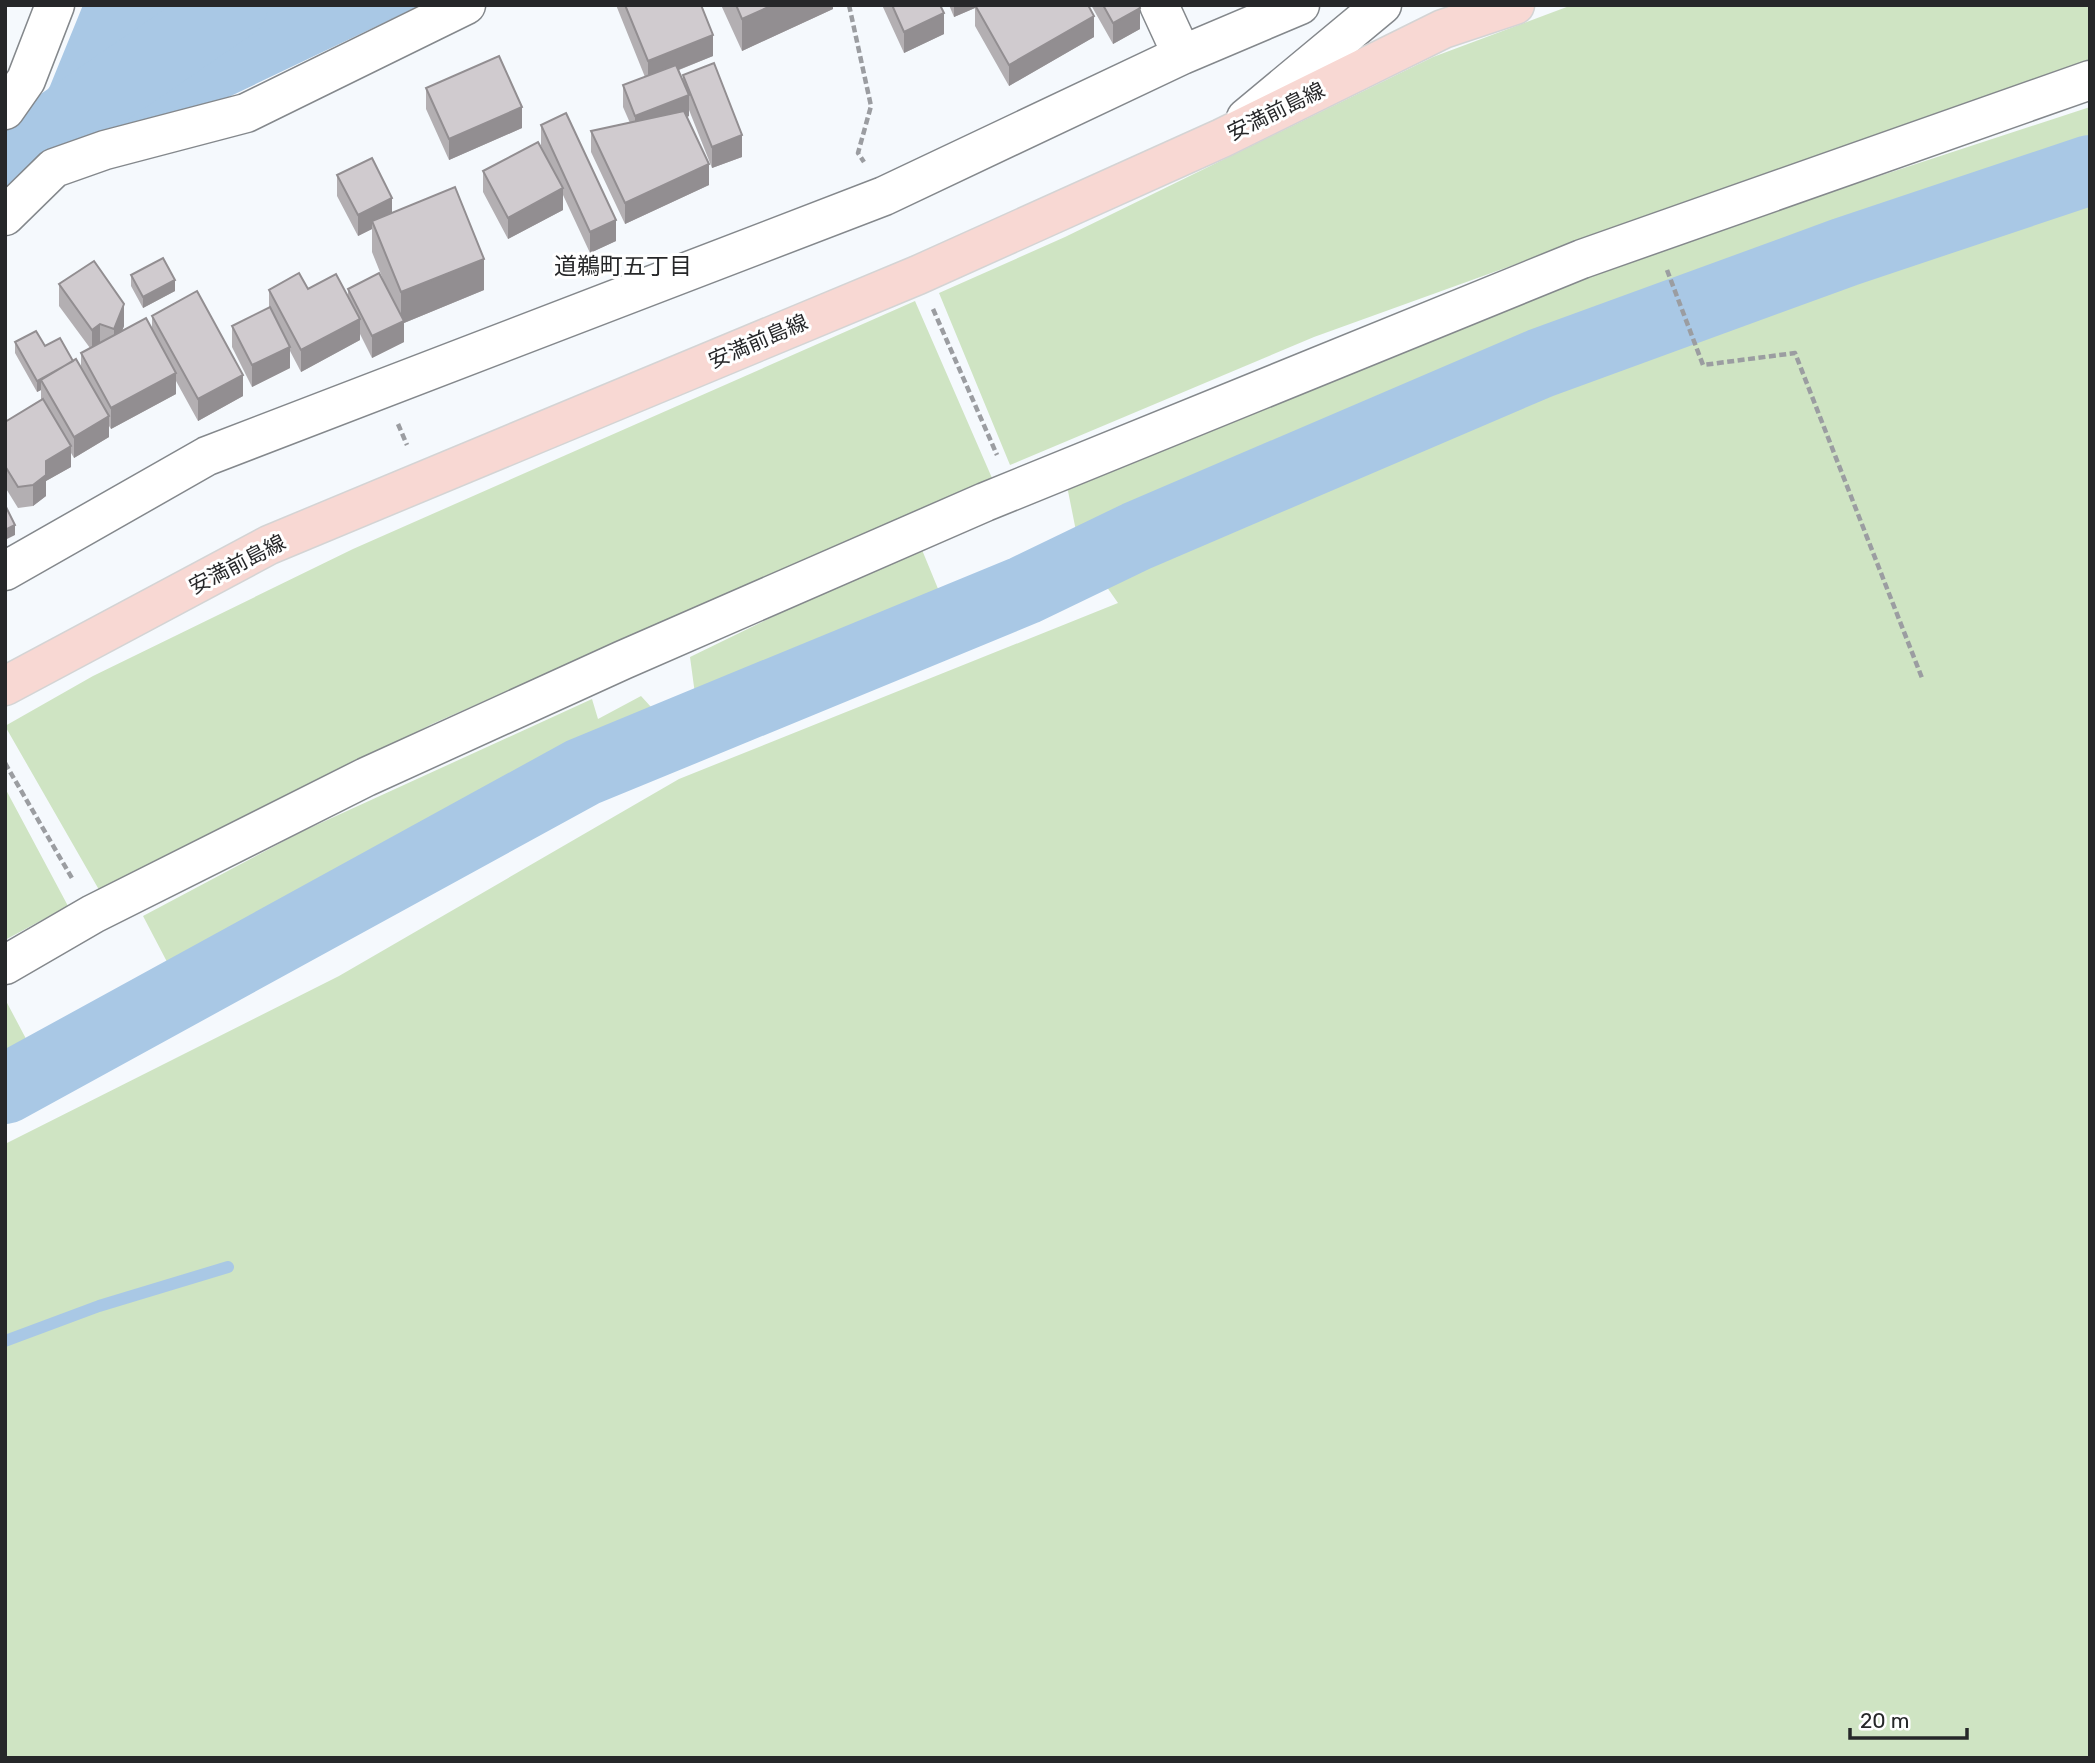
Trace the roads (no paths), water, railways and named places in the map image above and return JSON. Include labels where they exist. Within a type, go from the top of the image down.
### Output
[{"type":"main road","name":"安満前島線","points":[[5,686],[269,545],[918,275],[1222,138],[1443,29],[1515,5]]},
{"type":"street","points":[[5,110],[26,80],[55,5]]},
{"type":"street","points":[[5,216],[54,168],[106,150],[246,114],[466,5]]},
{"type":"street","points":[[1159,5],[1182,55]]},
{"type":"street","points":[[5,571],[207,456],[884,196],[1182,55],[1300,5]]},
{"type":"street","points":[[1222,138],[1382,5]]},
{"type":"street","points":[[5,965],[93,914],[366,777],[623,660],[1013,491],[1327,360],[1654,233],[2090,80]]},
{"type":"water","points":[[83,5],[421,5],[214,104],[46,150],[22,133],[50,86]]},
{"type":"waterway","points":[[5,176],[40,137],[233,5]]},
{"type":"waterway","points":[[5,143],[26,111]]},
{"type":"waterway","points":[[5,1089],[583,772],[1025,590],[1137,536],[1541,363],[1845,252],[2090,170]]},
{"type":"waterway","points":[[5,1341],[99,1306],[228,1267]]},
{"type":"district","name":"道鵜町五丁目","points":[[623,266]]}]
